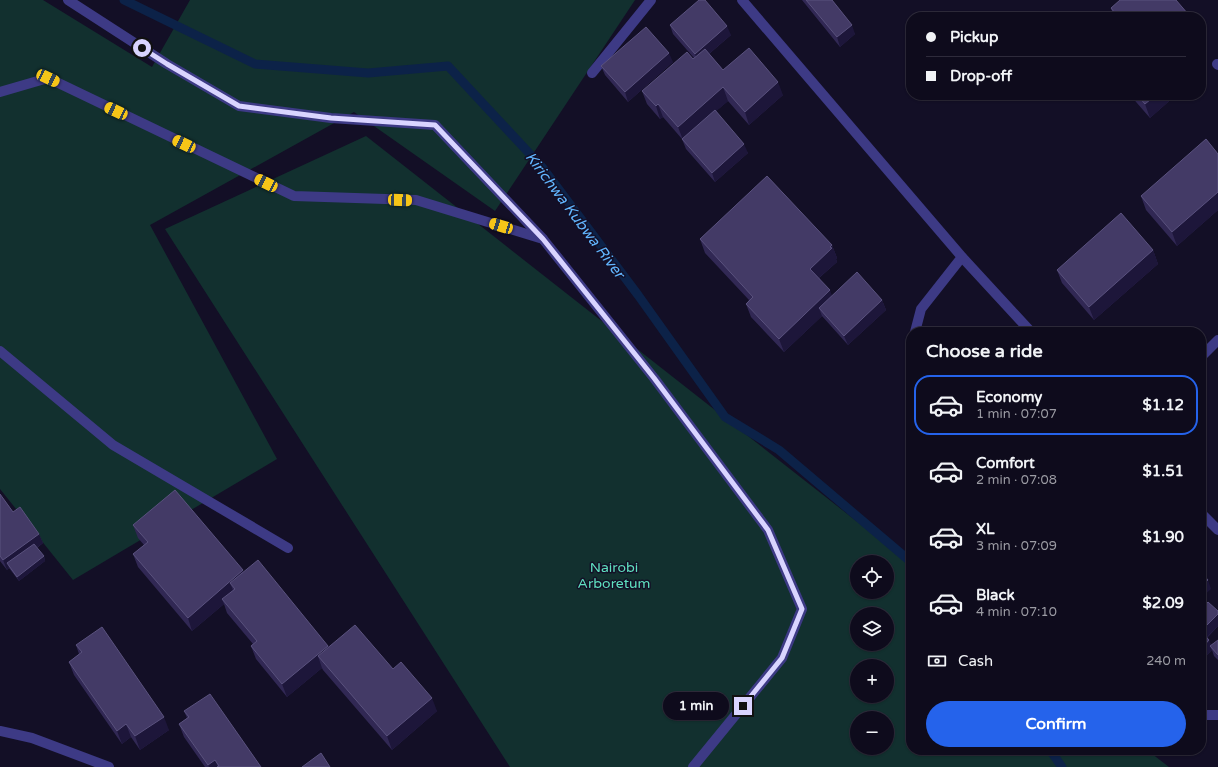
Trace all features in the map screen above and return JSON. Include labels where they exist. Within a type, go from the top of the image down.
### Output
[{"type":"street","points":[[68,0],[167,64],[239,106],[331,118],[435,125],[543,239],[654,378],[768,530],[802,609],[782,658],[693,767]]},
{"type":"street","points":[[592,73],[651,0]]},
{"type":"street","points":[[742,0],[962,257],[1026,327]]},
{"type":"street","points":[[0,92],[48,78],[294,196],[416,200],[543,239]]},
{"type":"street","points":[[916,327],[921,309],[962,257]]},
{"type":"street","points":[[1206,352],[1218,340]]},
{"type":"street","points":[[0,351],[114,445],[288,548]]},
{"type":"street","points":[[1206,518],[1218,530]]},
{"type":"street","points":[[1206,715],[1218,715]]},
{"type":"street","points":[[0,731],[32,738],[109,767]]},
{"type":"green space","points":[[0,0],[43,0],[152,67],[190,0],[635,0],[495,211],[354,112],[150,225],[277,459],[73,580],[0,489]]},
{"type":"green space","name":"Nairobi Arboretum","points":[[366,136],[906,560],[906,755],[1153,755],[1169,767],[510,767],[165,229]]},
{"type":"building","points":[[699,0],[705,0],[727,26],[695,54],[670,25]]},
{"type":"building","points":[[806,0],[832,0],[852,25],[837,37]]},
{"type":"building","points":[[1120,0],[1176,0],[1186,12],[1114,12],[1111,8]]},
{"type":"building","points":[[646,27],[669,53],[625,92],[601,66]]},
{"type":"building","points":[[749,48],[778,82],[745,112],[723,87],[678,127],[658,104],[656,106],[642,91],[687,52],[693,59],[705,49],[723,70]]},
{"type":"building","points":[[1141,100],[1150,100],[1145,104]]},
{"type":"building","points":[[715,110],[744,144],[712,173],[682,139]]},
{"type":"building","points":[[1206,139],[1218,154],[1218,192],[1172,232],[1141,196]]},
{"type":"building","points":[[767,176],[832,245],[830,247],[832,248],[810,269],[830,290],[779,339],[746,304],[753,297],[700,239]]},
{"type":"building","points":[[1121,213],[1153,250],[1089,307],[1057,270]]},
{"type":"building","points":[[857,272],[882,300],[844,336],[819,308]]},
{"type":"building","points":[[175,490],[243,570],[188,618],[133,554],[148,542],[133,525]]},
{"type":"building","points":[[0,494],[13,512],[20,507],[39,534],[3,560],[0,556]]},
{"type":"building","points":[[34,544],[44,556],[17,577],[7,563]]},
{"type":"building","points":[[258,560],[328,646],[282,684],[251,646],[257,641],[222,599],[235,589],[230,583]]},
{"type":"building","points":[[1208,602],[1218,611],[1218,614],[1206,626],[1206,604]]},
{"type":"building","points":[[355,625],[393,669],[401,662],[432,698],[387,736],[318,656]]},
{"type":"building","points":[[102,627],[164,717],[135,736],[126,724],[117,731],[69,662],[82,652],[76,645]]},
{"type":"building","points":[[1206,637],[1209,640],[1206,643]]},
{"type":"building","points":[[1218,640],[1218,655],[1210,646]]},
{"type":"building","points":[[210,694],[261,767],[217,767],[219,766],[215,760],[208,765],[179,724],[189,717],[184,711]]},
{"type":"building","points":[[321,753],[330,767],[302,767]]},
{"type":"waterway","name":"Kirichwa Kubwa River","points":[[124,0],[255,64],[368,73],[448,66],[542,167],[638,295],[725,417],[779,450],[906,558]]},
{"type":"waterway","name":"Kirichwa Kubwa River","points":[[1054,755],[1062,767]]},
{"type":"route","points":[[142,48],[239,106],[331,118],[435,125],[543,239],[654,378],[768,530],[802,609],[782,658],[743,706]]}]
